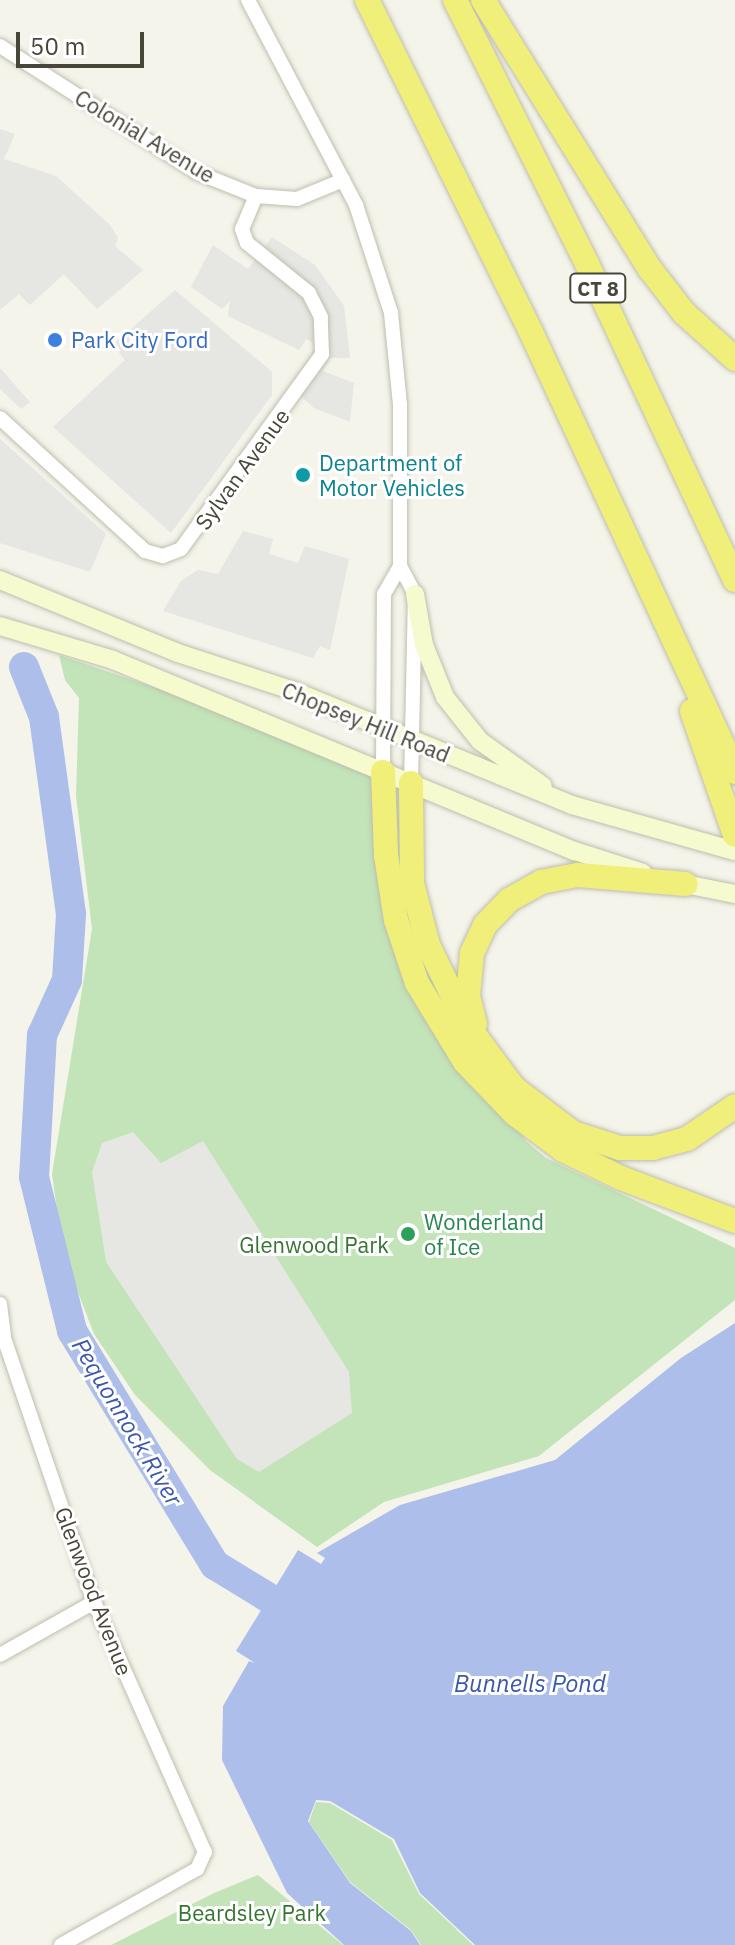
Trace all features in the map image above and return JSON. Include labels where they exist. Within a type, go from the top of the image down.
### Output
[{"type":"highway","points":[[367,0],[475,214],[735,772]]},
{"type":"highway","name":"CT 8","points":[[455,0],[587,264],[735,580]]},
{"type":"highway","points":[[483,0],[655,277],[697,327],[735,359]]},
{"type":"highway","points":[[642,569],[735,835]]},
{"type":"highway","points":[[383,772],[386,855],[396,920],[417,983],[465,1062],[515,1114],[563,1150],[621,1178],[735,1221]]},
{"type":"highway","points":[[411,783],[412,883],[428,945],[452,1000],[502,1075],[556,1123],[589,1140],[620,1148],[653,1148],[687,1139],[735,1106]]},
{"type":"highway","points":[[502,1075],[481,1037],[468,996],[472,953],[496,912],[524,890],[560,877],[696,886]]},
{"type":"main road","name":"Chopsey Hill Road","points":[[0,580],[383,728],[572,805],[690,841],[735,851]]},
{"type":"main road","points":[[415,594],[429,662],[456,713],[494,752],[572,805]]},
{"type":"main road","name":"Chopsey Hill Road","points":[[0,626],[113,660],[575,851],[735,894]]},
{"type":"street","points":[[248,0],[343,180],[376,255],[391,313],[400,415],[400,566],[415,594],[411,783]]},
{"type":"street","name":"Colonial Avenue","points":[[0,46],[196,172],[256,196],[297,199],[343,180]]},
{"type":"street","name":"Sylvan Avenue","points":[[0,418],[145,551],[163,556],[181,549],[322,354],[321,317],[309,293],[247,243],[242,229],[256,196]]},
{"type":"street","points":[[383,772],[384,594],[400,566]]},
{"type":"street","name":"Glenwood Avenue","points":[[0,1304],[2,1339],[94,1602],[205,1852],[197,1869],[61,1945]]},
{"type":"street","points":[[0,1655],[94,1602]]},
{"type":"green space","name":"Glenwood Park","points":[[59,655],[318,743],[398,777],[397,860],[417,954],[454,1039],[527,1142],[546,1158],[735,1248],[735,1300],[539,1456],[384,1502],[317,1547],[210,1470],[135,1395],[94,1334],[63,1253],[52,1174],[92,929],[76,796],[79,698],[65,680]]},
{"type":"green space","name":"Beardsley Park","points":[[316,1802],[330,1803],[392,1840],[419,1894],[473,1945],[421,1945],[411,1930],[350,1882],[309,1822]]},
{"type":"green space","name":"Beardsley Park","points":[[258,1875],[343,1945],[111,1945],[214,1893]]},
{"type":"shaded area","points":[[0,129],[15,134],[4,159],[56,176],[110,225],[118,238],[115,246],[143,270],[97,309],[64,274],[30,305],[19,294],[0,310]]},
{"type":"shaded area","points":[[272,237],[315,265],[344,306],[350,358],[330,358],[323,371],[354,383],[350,422],[314,408],[291,387],[314,350],[312,342],[306,339],[299,350],[228,316],[230,301],[222,309],[191,287],[213,245],[248,269]]},
{"type":"shaded area","points":[[175,290],[272,372],[272,395],[171,533],[53,427],[125,360],[113,345]]},
{"type":"shaded area","points":[[0,368],[30,402],[21,409],[0,389]]},
{"type":"shaded area","points":[[0,439],[106,534],[90,572],[0,543]]},
{"type":"shaded area","points":[[243,531],[273,539],[269,554],[298,563],[305,546],[349,559],[330,650],[320,646],[313,658],[163,611],[181,581],[198,570],[218,574]]},
{"type":"shaded area","points":[[133,1132],[161,1163],[203,1141],[349,1372],[352,1413],[259,1472],[237,1459],[106,1262],[92,1172],[102,1143]]},
{"type":"water","name":"Bunnells Pond","points":[[735,1323],[735,1945],[475,1945],[420,1893],[394,1839],[330,1801],[316,1800],[308,1821],[350,1883],[411,1931],[420,1945],[344,1945],[287,1893],[222,1760],[223,1706],[249,1661],[255,1663],[236,1651],[298,1550],[321,1564],[325,1558],[317,1553],[400,1505],[555,1460],[681,1358]]},
{"type":"waterway","name":"Pequonnock River","points":[[24,667],[44,717],[71,914],[67,980],[42,1035],[34,1177],[72,1331],[215,1565],[269,1598]]},
{"type":"place","name":"Park City Ford","points":[[55,340]]},
{"type":"place","name":"Department of Motor Vehicles","points":[[303,475]]},
{"type":"place","name":"Wonderland of Ice","points":[[408,1234]]}]
